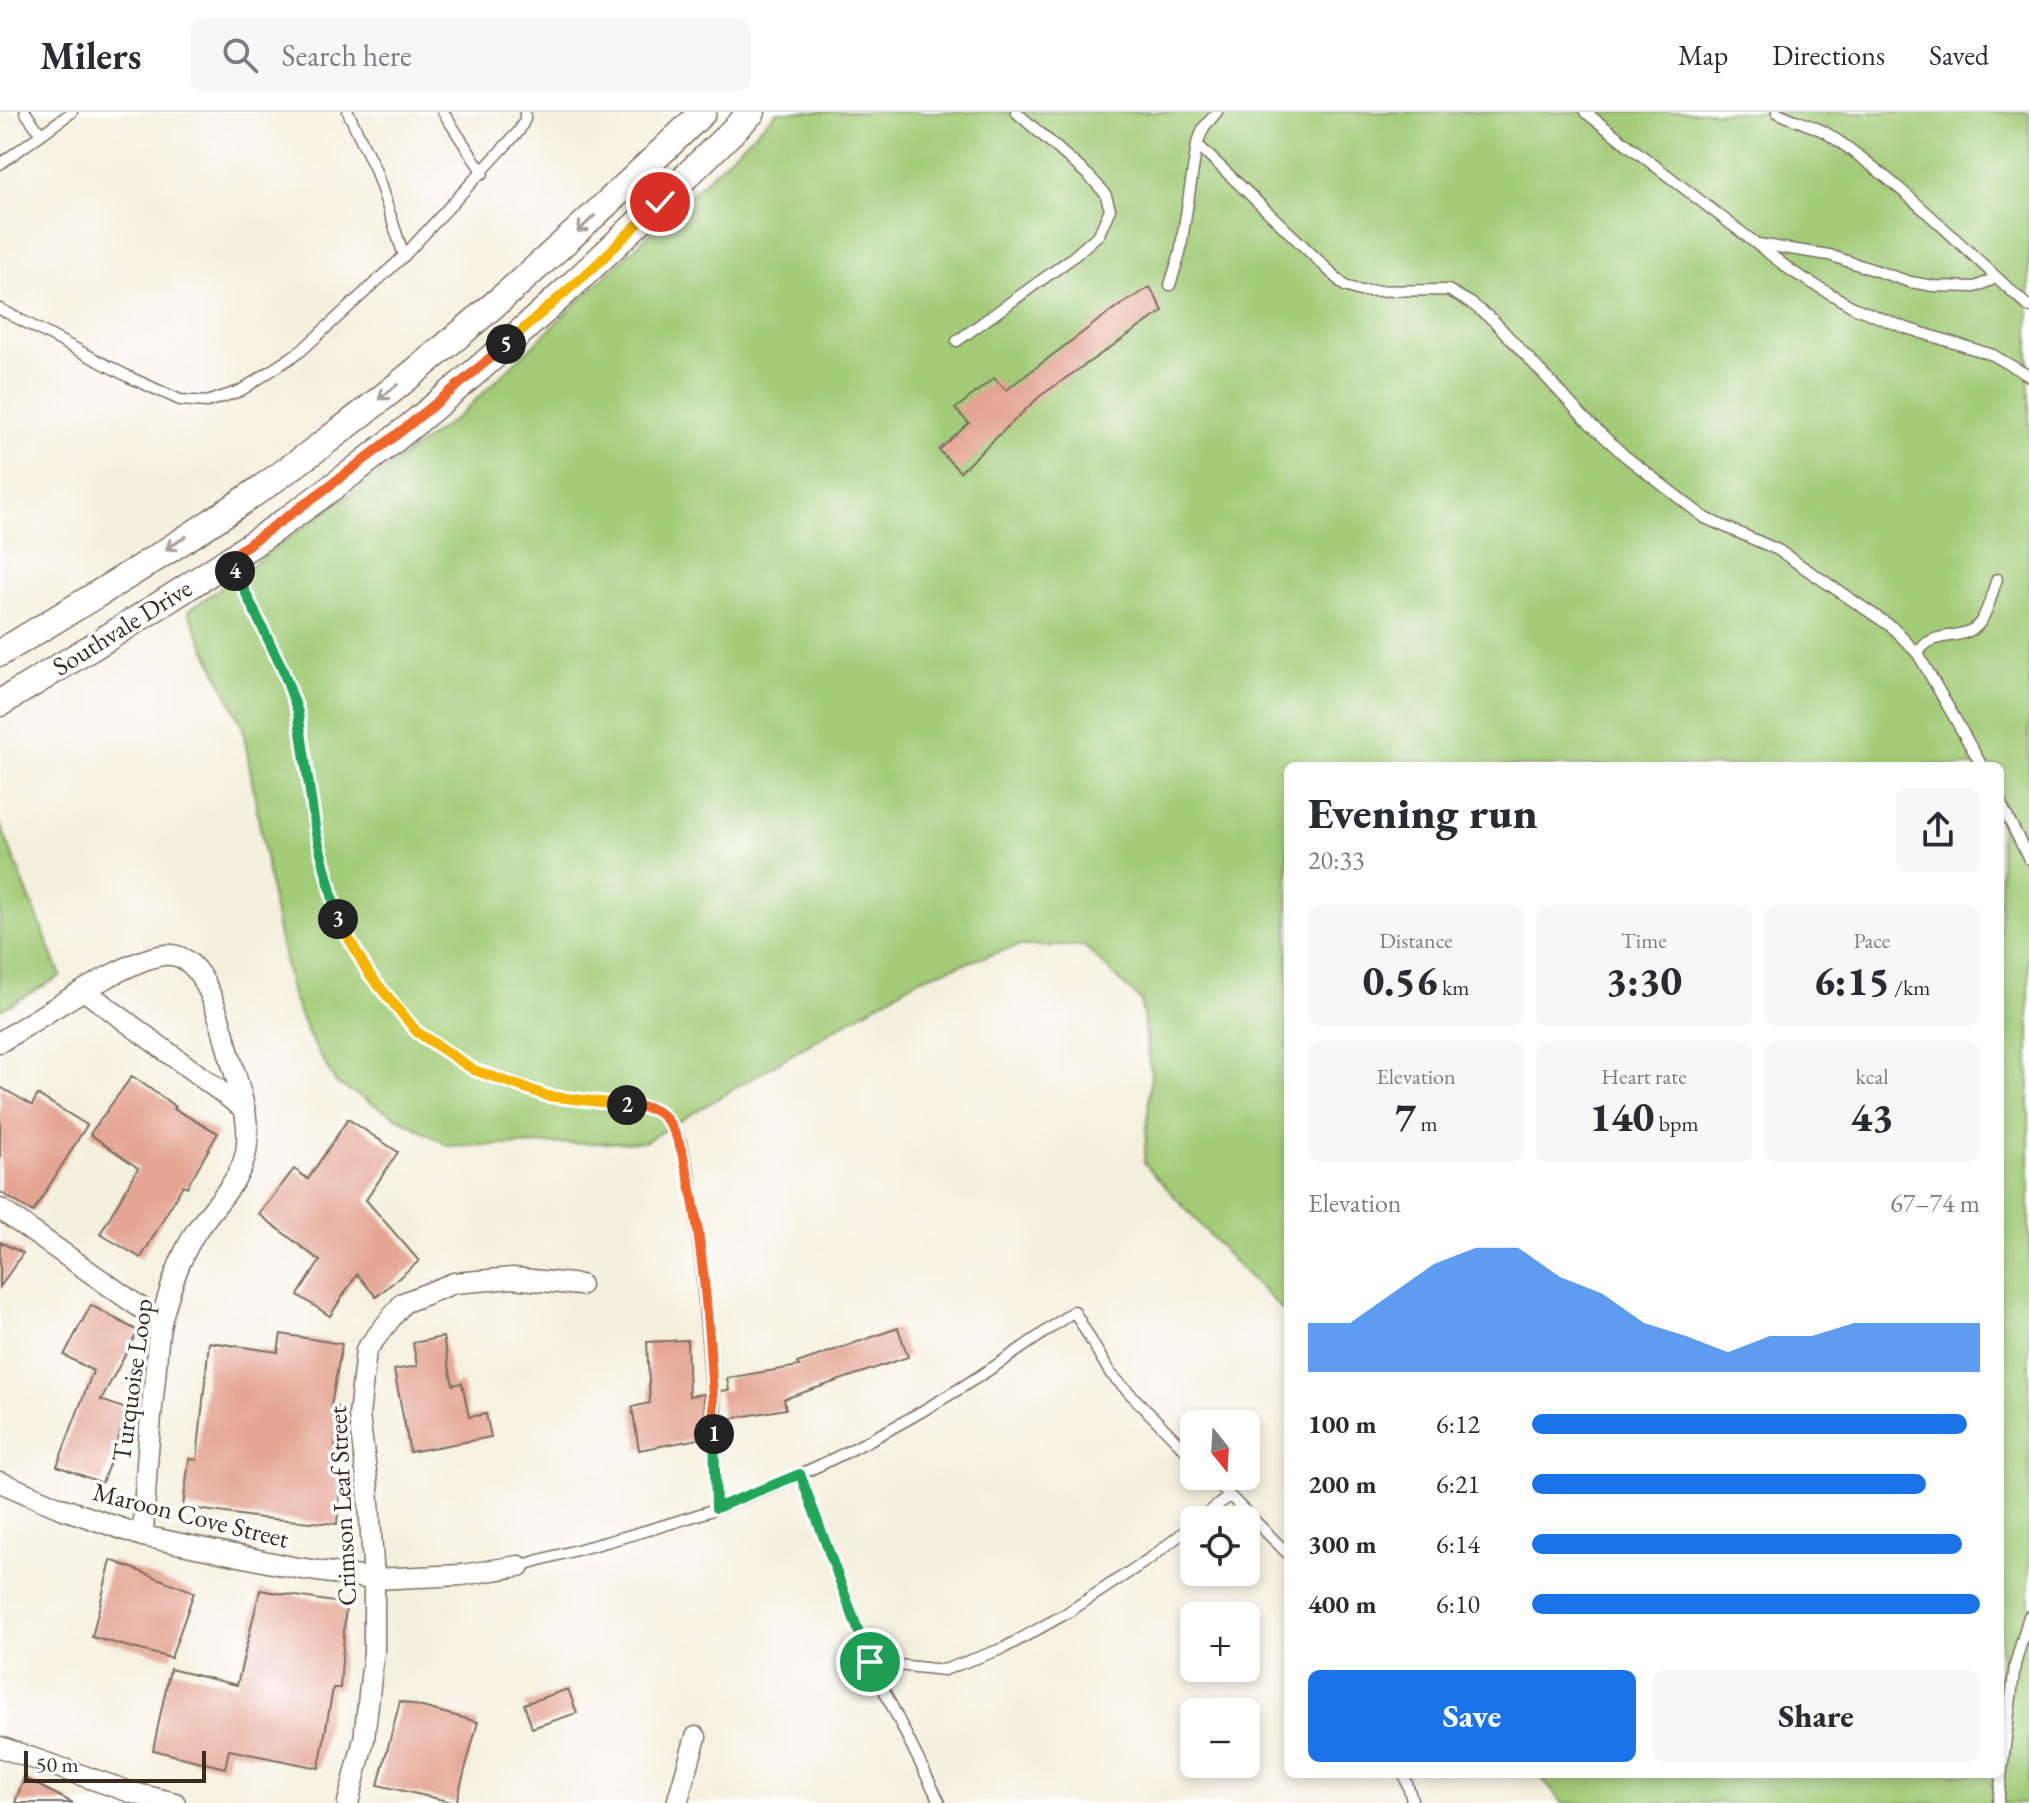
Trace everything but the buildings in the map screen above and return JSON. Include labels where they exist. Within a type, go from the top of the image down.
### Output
[{"type":"street","name":"Southvale Drive","points":[[0,653],[181,540],[319,447],[430,359],[710,121],[752,112]]},
{"type":"street","name":"Southvale Drive","points":[[0,703],[229,558],[345,477],[455,389],[594,267],[710,121]]},
{"type":"street","name":"Turquoise Loop","points":[[0,1042],[85,991],[153,957],[174,954],[192,966],[209,989],[218,1009],[243,1108],[247,1132],[244,1161],[195,1234],[175,1274],[161,1322],[147,1443],[143,1536]]},
{"type":"street","points":[[85,991],[243,1108]]},
{"type":"street","points":[[0,1209],[161,1322]]},
{"type":"street","name":"Crimson Leaf Street","points":[[348,1803],[364,1739],[374,1651],[374,1579],[368,1487],[359,1416],[366,1350],[403,1303],[454,1283],[513,1278],[580,1285]]},
{"type":"street","name":"Maroon Cove Street","points":[[0,1482],[58,1507],[143,1536],[297,1568],[374,1579],[462,1575],[519,1566]]},
{"type":"street","points":[[677,1803],[696,1737]]},
{"type":"street","points":[[0,1747],[133,1793],[175,1803]]},
{"type":"lane","points":[[25,112],[41,134]]},
{"type":"lane","points":[[0,164],[72,112]]},
{"type":"lane","points":[[348,112],[375,169],[404,256]]},
{"type":"lane","points":[[443,112],[483,173]]},
{"type":"lane","points":[[0,309],[180,400],[207,402],[240,391],[301,351],[404,256],[519,131],[525,112]]},
{"type":"lane","points":[[957,341],[1072,258],[1099,234],[1110,209],[1105,193],[1089,176],[1016,112]]},
{"type":"lane","points":[[1170,285],[1180,253],[1197,144],[1204,127],[1217,112]]},
{"type":"lane","points":[[1585,112],[1793,272],[1853,307],[1903,327],[1993,355],[2027,370]]},
{"type":"lane","points":[[1777,112],[1824,132],[1859,157],[1933,217],[2029,307]]},
{"type":"lane","points":[[1197,144],[1345,286],[1360,291],[1448,290],[1471,303],[1494,321],[1605,437],[1705,518],[1778,550],[1892,627],[1918,654],[1980,762]]},
{"type":"lane","points":[[1756,244],[1829,255],[1899,279],[1934,286],[1975,287],[1996,278]]},
{"type":"lane","points":[[229,558],[282,668],[298,712],[316,833],[339,921],[369,974],[417,1032],[474,1070],[548,1096],[650,1108],[666,1119],[681,1143],[690,1176],[701,1265],[714,1424],[716,1508]]},
{"type":"lane","points":[[1918,654],[1921,646],[1930,639],[1967,632],[1981,623],[1997,579]]},
{"type":"lane","points":[[2004,810],[2029,859]]},
{"type":"lane","points":[[519,1566],[716,1508],[800,1474],[919,1414],[1005,1362],[1074,1311],[1110,1373],[1180,1445]]},
{"type":"lane","points":[[800,1474],[870,1662],[940,1803]]},
{"type":"lane","points":[[1222,1490],[1284,1550]]},
{"type":"lane","points":[[1217,1506],[1228,1497]]},
{"type":"lane","points":[[870,1662],[944,1670],[1004,1648],[1067,1613],[1180,1535]]},
{"type":"lane","points":[[2004,1754],[2015,1665],[2029,1616]]},
{"type":"lane","points":[[1405,1778],[1413,1803]]},
{"type":"lane","points":[[1998,1803],[2001,1778]]},
{"type":"green space","points":[[777,112],[2029,112],[2029,1803],[1562,1803],[1541,1778],[2004,1778],[2004,762],[1284,762],[1284,1311],[1238,1266],[1144,1163],[1151,1075],[1141,1001],[1084,946],[1017,946],[921,978],[644,1142],[449,1146],[336,1083],[308,1034],[292,995],[278,932],[243,728],[188,611],[459,416]]},
{"type":"green space","points":[[0,824],[61,976],[0,1010]]},
{"type":"route","points":[[660,202],[594,267],[455,389],[345,477],[229,558],[282,668],[298,712],[316,833],[339,921],[369,974],[417,1032],[474,1070],[548,1096],[650,1108],[666,1119],[681,1143],[690,1176],[701,1265],[714,1424],[716,1508],[800,1474],[870,1662]]}]
